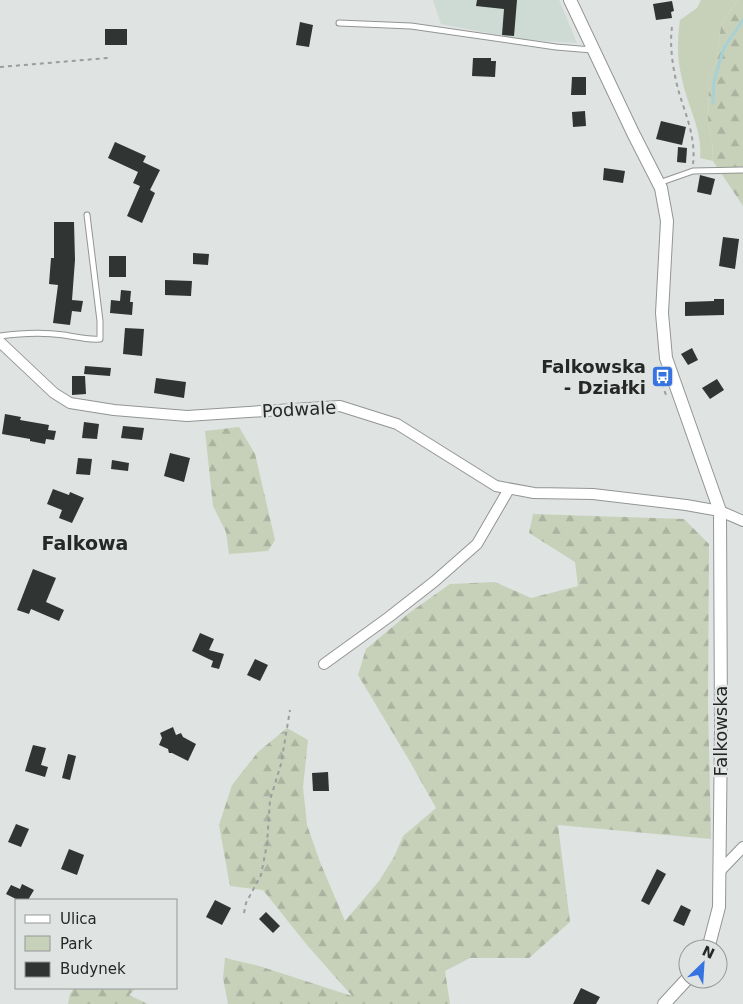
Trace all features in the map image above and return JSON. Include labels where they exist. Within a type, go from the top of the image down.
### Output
[{"type":"street","name":"Falkowska","points":[[570,0],[661,188],[667,221],[662,313],[666,358],[720,511],[719,907],[711,939]]},
{"type":"street","name":"Podwale","points":[[0,342],[54,393],[70,403],[114,410],[187,416],[340,406],[397,424],[496,486],[534,494],[593,494],[686,505],[720,511],[743,521]]},
{"type":"street","points":[[324,664],[435,582],[479,541],[509,489]]},
{"type":"street","points":[[719,872],[743,847]]},
{"type":"street","points":[[664,1004],[679,989]]},
{"type":"lane","points":[[339,23],[411,26],[556,47],[595,50]]},
{"type":"lane","points":[[658,183],[692,171],[743,170]]},
{"type":"lane","points":[[0,336],[28,332],[64,335],[88,340],[100,338],[100,321],[87,215]]},
{"type":"path","points":[[672,27],[670,41],[679,94],[692,141],[694,157],[692,171]]},
{"type":"path","points":[[0,67],[108,58]]},
{"type":"path","points":[[244,913],[246,903],[261,874],[267,844],[270,800],[281,764],[290,710]]},
{"type":"shaded area","points":[[433,0],[559,0],[577,43],[526,40],[441,24]]},
{"type":"green space","points":[[701,0],[738,0],[721,25],[717,58],[709,77],[708,124],[712,141],[713,161],[700,158],[699,138],[684,89],[678,57],[680,20],[697,8]]},
{"type":"green space","points":[[738,0],[743,0],[743,206],[713,161],[712,141],[708,124],[709,77],[717,58],[721,25]]},
{"type":"green space","points":[[239,427],[255,454],[275,540],[268,551],[229,554],[226,532],[213,506],[205,431]]},
{"type":"green space","points":[[533,514],[684,519],[709,544],[708,705],[711,839],[558,825],[570,922],[529,958],[470,958],[445,971],[450,1004],[228,1004],[223,978],[225,958],[259,966],[352,996],[307,945],[263,890],[230,886],[219,825],[232,785],[258,752],[287,728],[308,740],[303,787],[307,825],[320,862],[345,921],[379,881],[394,857],[403,836],[436,808],[358,675],[366,649],[409,613],[450,584],[495,582],[531,598],[578,586],[575,562],[529,533]]},
{"type":"green space","points":[[73,989],[135,989],[129,995],[148,1004],[68,1004]]},
{"type":"building","points":[[477,0],[517,0],[514,36],[502,35],[504,9],[476,6]]},
{"type":"building","points":[[672,1],[674,11],[671,12],[672,18],[656,20],[653,4]]},
{"type":"building","points":[[300,22],[313,25],[309,47],[296,45]]},
{"type":"building","points":[[105,29],[127,29],[127,45],[105,45]]},
{"type":"building","points":[[473,58],[491,58],[491,61],[496,61],[495,77],[472,76]]},
{"type":"building","points":[[572,77],[586,77],[586,95],[571,95]]},
{"type":"building","points":[[585,111],[586,126],[573,127],[572,112]]},
{"type":"building","points":[[661,121],[686,127],[682,145],[656,139]]},
{"type":"building","points":[[115,142],[146,156],[143,162],[160,170],[150,190],[155,193],[142,223],[127,216],[140,186],[133,183],[138,172],[108,158]]},
{"type":"building","points":[[678,147],[687,148],[686,163],[677,162]]},
{"type":"building","points":[[604,168],[625,171],[623,183],[603,180]]},
{"type":"building","points":[[700,175],[715,179],[711,195],[697,192]]},
{"type":"building","points":[[54,222],[74,222],[75,260],[72,300],[83,301],[81,312],[72,311],[70,325],[53,323],[58,285],[49,284],[51,258],[54,258]]},
{"type":"building","points":[[723,237],[739,239],[735,269],[719,266]]},
{"type":"building","points":[[193,253],[209,254],[208,265],[193,264]]},
{"type":"building","points":[[109,256],[126,256],[126,277],[109,277]]},
{"type":"building","points":[[165,280],[192,281],[191,296],[165,295]]},
{"type":"building","points":[[121,290],[131,291],[130,302],[133,302],[132,315],[110,313],[111,300],[120,301]]},
{"type":"building","points":[[714,299],[724,299],[724,315],[685,316],[685,302],[714,301]]},
{"type":"building","points":[[125,328],[144,329],[142,356],[123,354]]},
{"type":"building","points":[[692,348],[698,360],[688,365],[681,354]]},
{"type":"building","points":[[85,366],[111,368],[110,376],[84,374]]},
{"type":"building","points":[[72,376],[85,376],[86,394],[72,395]]},
{"type":"building","points":[[156,378],[186,382],[184,398],[154,393]]},
{"type":"building","points":[[717,379],[724,390],[710,399],[702,388]]},
{"type":"building","points":[[5,414],[21,417],[20,420],[49,425],[48,430],[56,431],[54,440],[46,439],[45,444],[2,434]]},
{"type":"building","points":[[84,422],[99,424],[97,439],[82,438]]},
{"type":"building","points":[[123,426],[144,428],[142,440],[121,438]]},
{"type":"building","points":[[170,453],[190,458],[184,482],[164,476]]},
{"type":"building","points":[[78,458],[92,459],[90,475],[76,474]]},
{"type":"building","points":[[112,460],[129,463],[128,471],[111,469]]},
{"type":"building","points":[[53,489],[69,495],[70,492],[84,498],[72,523],[59,518],[62,510],[47,504]]},
{"type":"building","points":[[33,569],[56,578],[46,602],[64,610],[59,621],[31,609],[29,614],[17,610]]},
{"type":"building","points":[[200,633],[214,639],[209,650],[224,654],[219,669],[211,667],[213,661],[192,651]]},
{"type":"building","points":[[255,659],[268,665],[260,681],[247,675]]},
{"type":"building","points":[[173,727],[176,735],[181,733],[183,737],[196,744],[188,761],[169,753],[168,749],[159,745],[162,738],[160,733]]},
{"type":"building","points":[[33,745],[46,748],[41,765],[48,767],[45,777],[25,771]]},
{"type":"building","points":[[68,754],[76,756],[70,780],[62,778]]},
{"type":"building","points":[[328,772],[329,791],[313,791],[312,773]]},
{"type":"building","points":[[16,824],[29,829],[21,847],[8,842]]},
{"type":"building","points":[[69,849],[84,855],[77,875],[61,869]]},
{"type":"building","points":[[657,869],[666,874],[649,905],[641,901]]},
{"type":"building","points":[[22,884],[34,890],[29,899],[16,899],[6,894],[11,885],[20,889]]},
{"type":"building","points":[[215,900],[231,908],[222,925],[206,917]]},
{"type":"building","points":[[681,905],[691,910],[684,926],[673,921]]},
{"type":"building","points":[[266,912],[280,926],[273,933],[259,919]]},
{"type":"building","points":[[581,988],[600,997],[596,1004],[573,1004]]},
{"type":"waterway","points":[[713,103],[714,81],[724,48],[743,20]]},
{"type":"place","name":"Falkowska - Działki","points":[[662,376]]},
{"type":"district","name":"Falkowa","points":[[85,543]]}]
